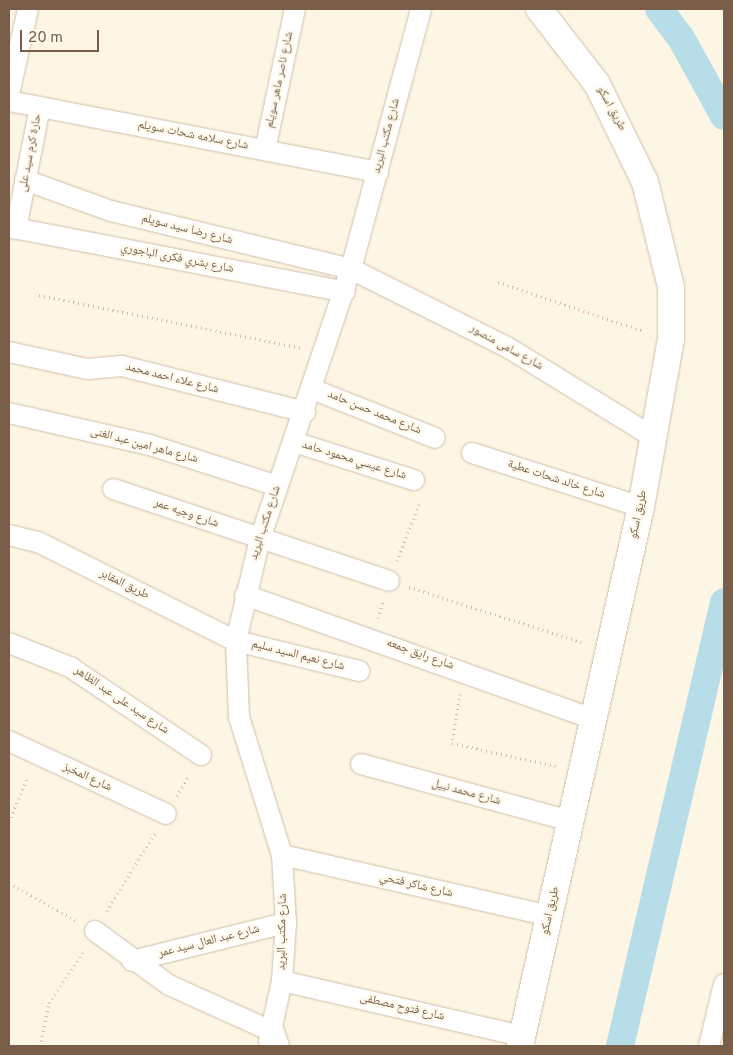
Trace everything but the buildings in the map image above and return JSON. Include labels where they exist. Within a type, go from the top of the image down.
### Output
[{"type":"street","points":[[9,94],[28,9]]},
{"type":"street","name":"شارع ناصر ماهر سويلم","points":[[266,150],[295,9]]},
{"type":"street","name":"شارع مكتب البريد","points":[[273,1042],[282,982],[286,923],[282,855],[239,717],[236,641],[245,595],[260,539],[305,412],[352,269],[421,9]]},
{"type":"street","name":"طريق اسكو","points":[[521,1041],[641,507],[655,438],[671,339],[671,287],[645,182],[597,84],[539,9]]},
{"type":"street","name":"شارع سلامه شحات سويلم","points":[[9,101],[378,172]]},
{"type":"street","name":"حارة كرم سيد على","points":[[12,228],[25,180],[40,107]]},
{"type":"street","name":"شارع رضا سيد سويلم","points":[[25,180],[111,212],[352,269]]},
{"type":"street","name":"شارع بشري فكرى الباجوري","points":[[12,228],[345,292]]},
{"type":"street","name":"شارع سامى منصور","points":[[352,269],[507,348],[655,438]]},
{"type":"street","name":"شارع علاء احمد محمد","points":[[9,352],[87,369],[122,366],[305,412]]},
{"type":"street","name":"شارع محمد حسن حامد","points":[[312,389],[435,438]]},
{"type":"street","name":"شارع ماهر امين عبد الغنى","points":[[9,413],[150,445],[278,486]]},
{"type":"street","name":"شارع عيسي محمود حامد","points":[[294,442],[414,480]]},
{"type":"street","name":"شارع خالد شحات عطية","points":[[472,453],[641,507]]},
{"type":"street","name":"شارع وجيه عمر","points":[[113,489],[389,581]]},
{"type":"street","name":"طريق المقابر","points":[[9,535],[38,542],[236,641]]},
{"type":"street","name":"شارع رايق جمعه","points":[[245,595],[372,638],[594,720]]},
{"type":"street","name":"شارع نعيم السيد سليم","points":[[236,641],[359,671]]},
{"type":"street","name":"شارع سيد على عبد الظاهر","points":[[9,643],[70,667],[202,755]]},
{"type":"street","name":"شارع المخبز","points":[[9,742],[166,814]]},
{"type":"street","name":"شارع محمد نبيل","points":[[361,764],[571,821]]},
{"type":"street","name":"شارع شاكر فتحي","points":[[282,855],[550,916]]},
{"type":"street","name":"شارع عبد العال سيد عمر","points":[[132,961],[286,923]]},
{"type":"street","points":[[95,931],[132,961],[273,1042]]},
{"type":"street","name":"شارع فتوح مصطفى","points":[[282,982],[521,1041]]},
{"type":"street","points":[[709,1046],[724,984]]},
{"type":"path","points":[[498,282],[671,339]]},
{"type":"path","points":[[40,296],[324,353]]},
{"type":"path","points":[[372,638],[389,581],[423,495],[424,487],[414,480]]},
{"type":"path","points":[[389,581],[610,651]]},
{"type":"path","points":[[464,672],[452,742],[582,772]]},
{"type":"path","points":[[9,822],[36,754]]},
{"type":"path","points":[[40,1046],[49,1003],[202,755]]},
{"type":"path","points":[[9,883],[95,931]]},
{"type":"waterway","points":[[659,9],[681,38],[724,116]]},
{"type":"waterway","points":[[620,1046],[724,602]]}]
